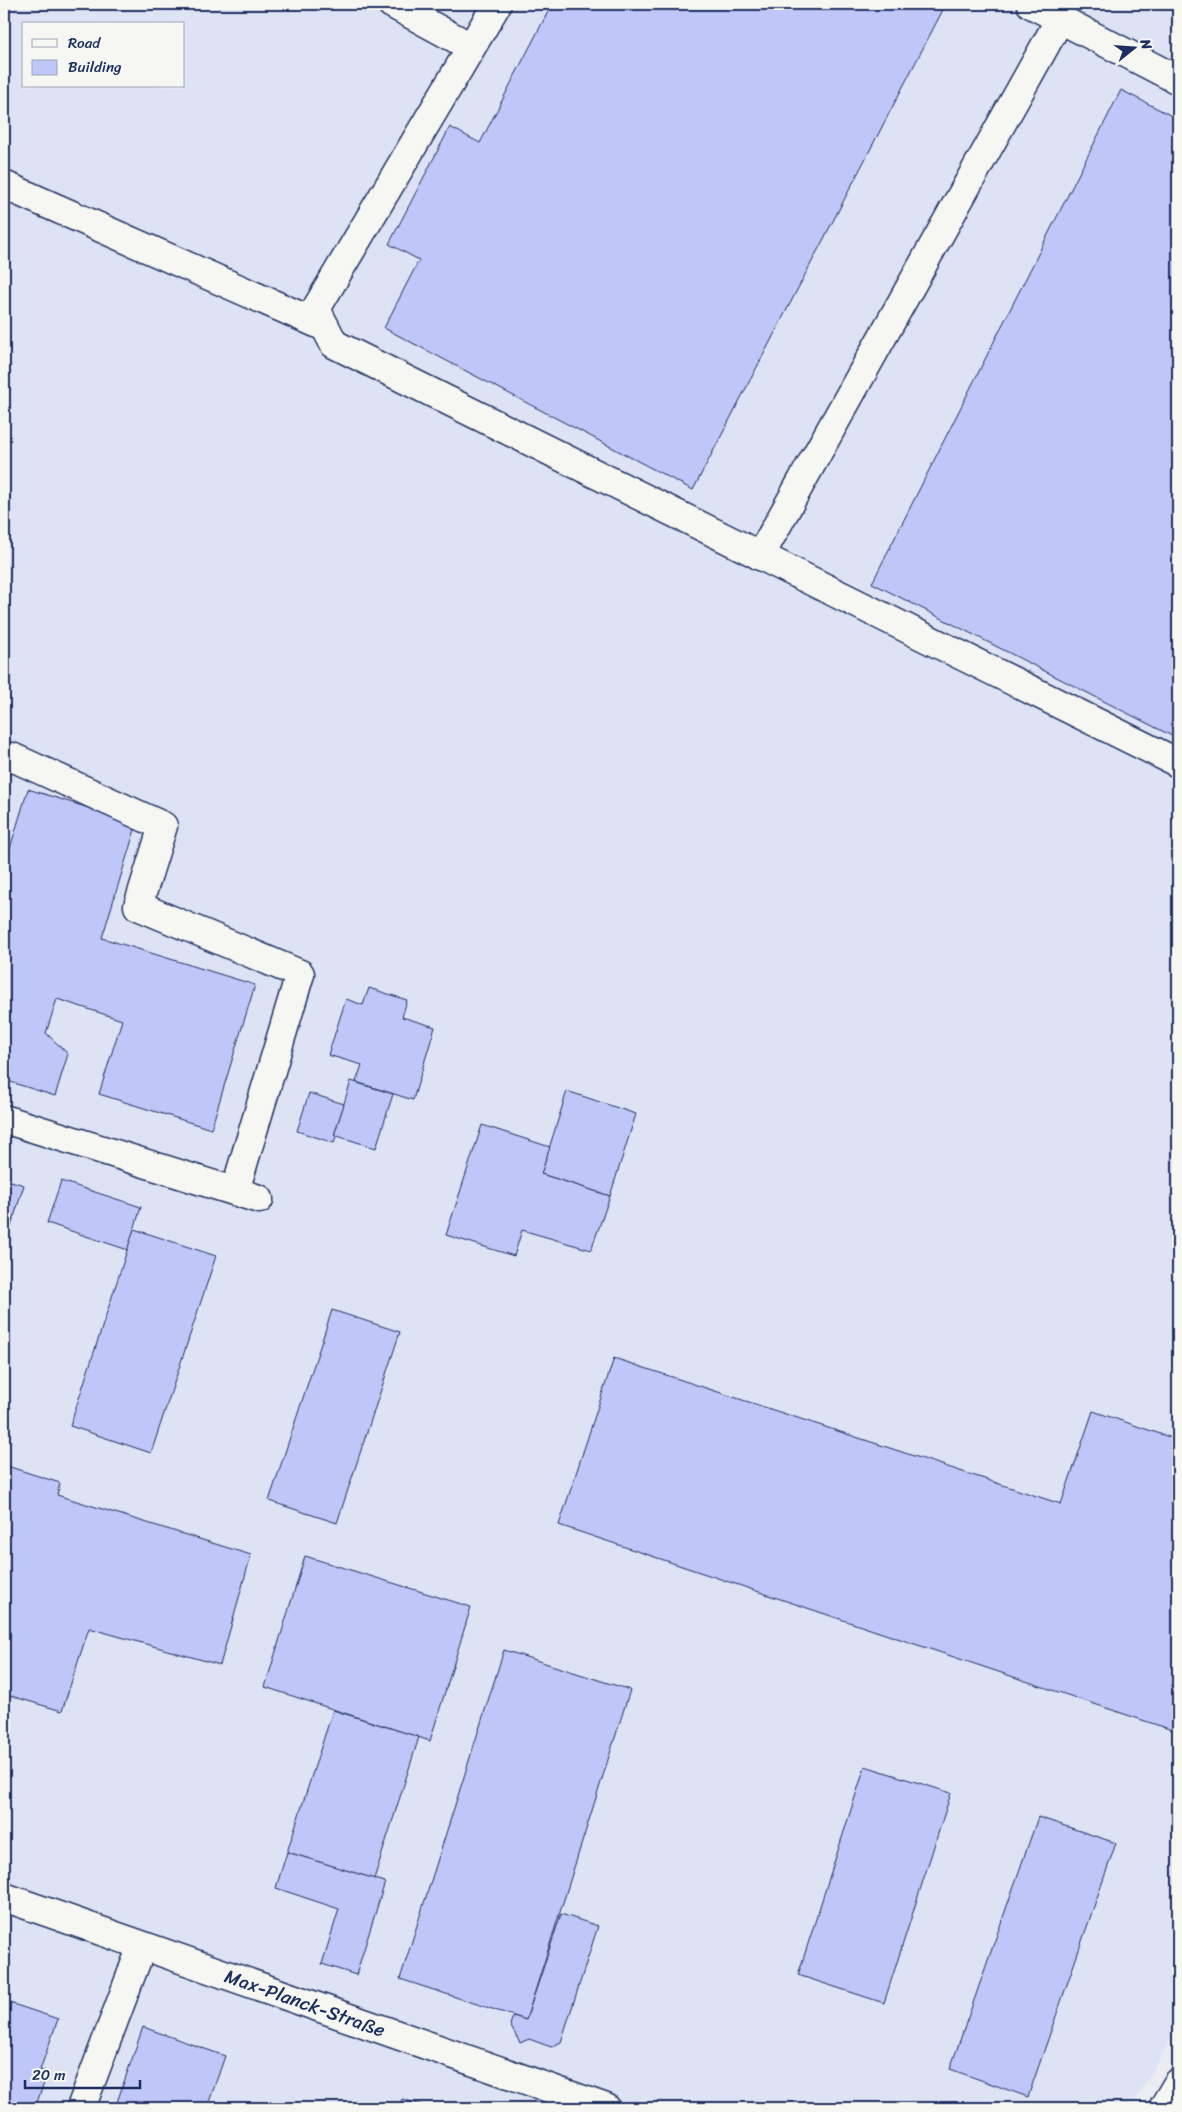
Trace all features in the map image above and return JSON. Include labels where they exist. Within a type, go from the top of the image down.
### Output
[{"type":"street","points":[[392,4],[471,47]]},
{"type":"street","points":[[497,4],[316,309],[334,344],[1178,763]]},
{"type":"street","points":[[1031,4],[1178,80]]},
{"type":"street","points":[[760,556],[1060,19]]},
{"type":"street","points":[[4,185],[325,327]]},
{"type":"street","points":[[4,760],[12,757],[163,826],[138,906],[300,974],[247,1195],[4,1119]]},
{"type":"street","name":"Max-Planck-Straße","points":[[4,1897],[606,2108]]},
{"type":"street","points":[[81,2108],[142,1946]]},
{"type":"street","points":[[1162,2108],[1178,2083]]},
{"type":"shaded area","points":[[4,4],[1178,4],[1178,2027],[1131,2108],[4,2108]]},
{"type":"building","points":[[552,4],[946,4],[693,490],[384,328],[419,260],[389,244],[450,127],[480,143]]},
{"type":"building","points":[[1121,90],[1178,119],[1178,739],[872,583]]},
{"type":"building","points":[[28,789],[137,823],[102,938],[255,985],[211,1129],[99,1094],[122,1020],[57,999],[46,1033],[68,1054],[55,1096],[4,1080],[4,868]]},
{"type":"building","points":[[369,988],[407,1000],[402,1017],[435,1027],[413,1100],[356,1082],[362,1065],[328,1055],[346,999],[363,1005]]},
{"type":"building","points":[[351,1081],[393,1094],[376,1148],[334,1135]]},
{"type":"building","points":[[567,1091],[636,1114],[610,1196],[541,1174]]},
{"type":"building","points":[[309,1093],[344,1104],[334,1135],[336,1136],[334,1143],[297,1131]]},
{"type":"building","points":[[482,1125],[550,1147],[541,1174],[610,1196],[591,1250],[522,1230],[514,1256],[446,1235]]},
{"type":"building","points":[[4,1179],[24,1185],[4,1249]]},
{"type":"building","points":[[61,1181],[141,1207],[128,1250],[47,1223]]},
{"type":"building","points":[[134,1229],[216,1256],[151,1453],[70,1426]]},
{"type":"building","points":[[332,1310],[400,1332],[337,1523],[269,1501]]},
{"type":"building","points":[[614,1358],[1061,1504],[1093,1411],[1178,1440],[1178,1732],[559,1525]]},
{"type":"building","points":[[4,1465],[60,1483],[57,1495],[251,1555],[220,1665],[89,1628],[62,1711],[4,1694]]},
{"type":"building","points":[[305,1556],[471,1607],[430,1741],[265,1687]]},
{"type":"building","points":[[504,1650],[630,1690],[526,2020],[400,1979]]},
{"type":"building","points":[[333,1710],[419,1737],[374,1879],[287,1852]]},
{"type":"building","points":[[865,1766],[951,1793],[884,2003],[798,1975]]},
{"type":"building","points":[[1038,1817],[1116,1843],[1028,2097],[950,2069]]},
{"type":"building","points":[[287,1852],[385,1882],[356,1975],[322,1964],[339,1909],[276,1888]]},
{"type":"building","points":[[561,1914],[598,1926],[561,2042],[551,2047],[529,2039],[520,2043],[510,2025],[513,2016],[526,2020]]},
{"type":"building","points":[[4,2001],[58,2019],[40,2070],[48,2072],[35,2108],[4,2108]]},
{"type":"building","points":[[143,2027],[225,2056],[207,2108],[115,2108]]},
{"type":"building","points":[[402,2099],[432,2108],[399,2108]]}]
